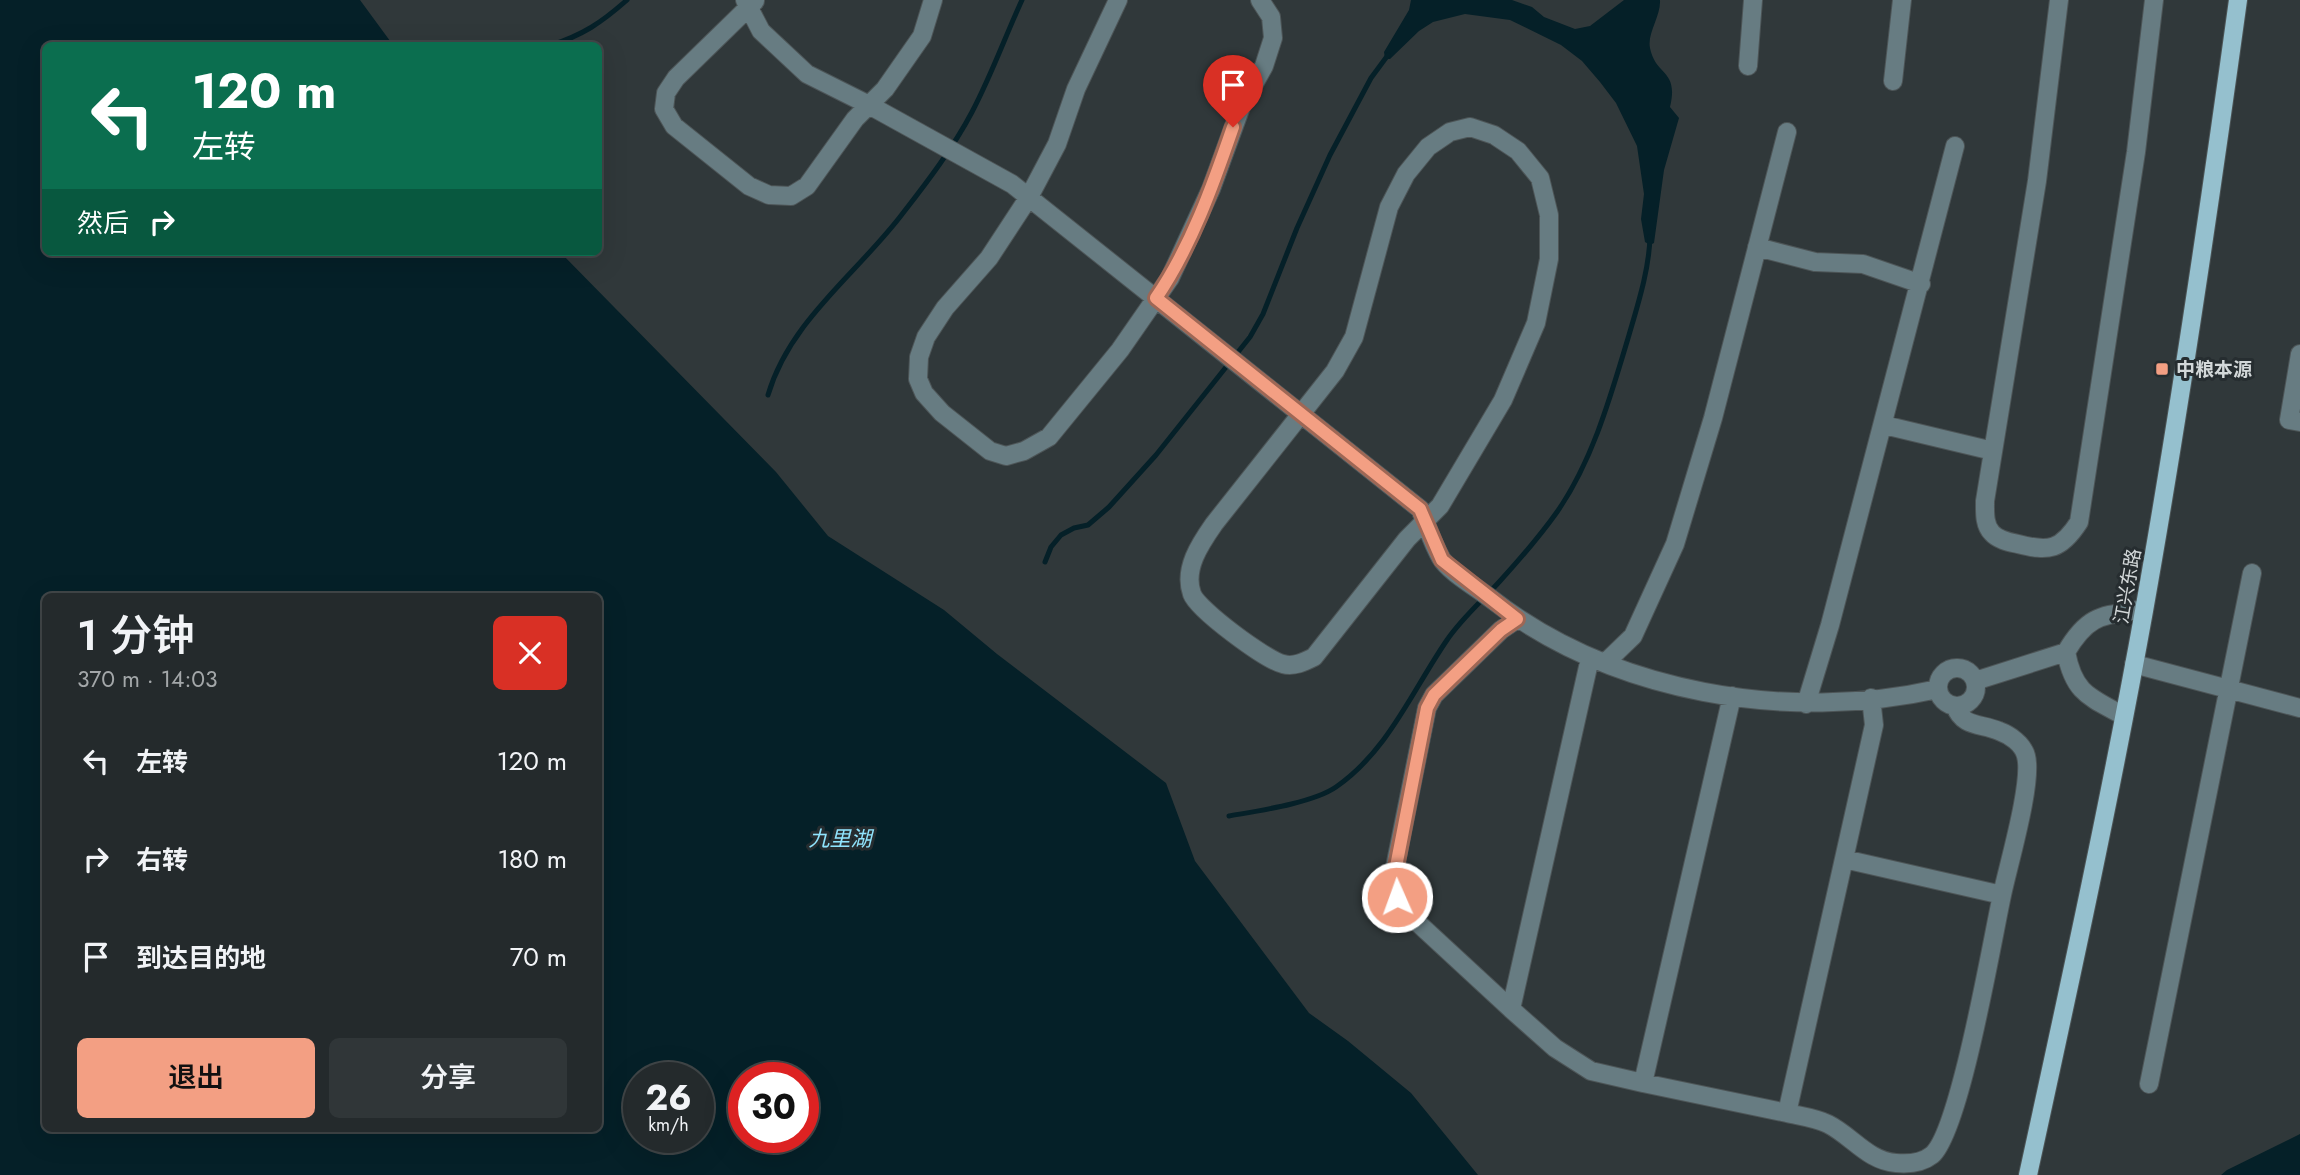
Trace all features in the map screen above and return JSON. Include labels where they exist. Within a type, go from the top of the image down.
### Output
[{"type":"main road","name":"江兴东路","points":[[2028,1175],[2080,939],[2144,609],[2207,225],[2238,0]]},
{"type":"street","points":[[933,0],[922,36],[885,89],[869,105],[855,119],[807,186],[791,196],[769,195],[749,186],[674,126],[664,109],[666,93],[676,78],[750,2],[761,31],[807,74],[869,105],[1012,184],[1420,509],[1442,560],[1517,619],[1598,660],[1698,692],[1806,704],[1913,695],[1937,689]]},
{"type":"street","points":[[1118,0],[1076,89],[1057,144],[1029,197],[989,258],[926,337],[919,357],[918,379],[924,393],[942,413],[990,450],[1006,456],[1024,451],[1049,437],[1119,351],[1170,278],[1211,189],[1241,107],[1267,57],[1273,38],[1271,17],[1260,0]]},
{"type":"street","points":[[1748,66],[1753,0]]},
{"type":"street","points":[[1893,81],[1902,0]]},
{"type":"street","points":[[2059,0],[2037,181],[1985,501],[1985,521],[1992,533],[2007,542],[2037,550],[2053,548],[2069,538],[2079,522],[2136,152],[2154,0]]},
{"type":"street","points":[[1470,127],[1494,135],[1518,151],[1540,178],[1549,215],[1549,259],[1536,323],[1503,400],[1440,506],[1408,539],[1314,657],[1297,664],[1284,665],[1271,659],[1205,611],[1193,595],[1190,574],[1197,549],[1214,524],[1302,415],[1335,371],[1354,338],[1389,207],[1406,174],[1428,147],[1450,132],[1470,127]]},
{"type":"street","points":[[1511,1009],[1598,660],[1633,636],[1675,544],[1713,418],[1787,132]]},
{"type":"street","points":[[1806,704],[1884,425],[1955,146]]},
{"type":"street","points":[[1757,247],[1815,262],[1863,264],[1921,284]]},
{"type":"street","points":[[2300,354],[2289,420],[2300,422]]},
{"type":"street","points":[[1884,425],[1993,451]]},
{"type":"street","points":[[2149,1084],[2252,573]]},
{"type":"street","points":[[1975,681],[2066,652],[2079,630],[2099,617],[2144,609]]},
{"type":"street","points":[[1517,619],[1501,630],[1434,695],[1427,708],[1394,877],[1397,897],[1406,912],[1555,1048],[1591,1071],[1827,1123],[1871,1155],[1892,1163],[1912,1163],[1931,1156],[1946,1135],[1961,1087],[2028,780],[2026,755],[2019,744],[2007,734],[1973,724],[1959,716],[1955,706]]},
{"type":"street","points":[[2066,652],[2070,671],[2082,693],[2124,716]]},
{"type":"street","points":[[2134,664],[2300,708]]},
{"type":"street","points":[[1950,668],[1969,671],[1975,681],[1975,694],[1961,705],[1955,706],[1944,701],[1937,689],[1940,677],[1950,668]]},
{"type":"street","points":[[1643,1083],[1732,696]]},
{"type":"street","points":[[1787,1113],[1874,725],[1871,698]]},
{"type":"street","points":[[1844,859],[2002,895]]},
{"type":"water","name":"九里湖","points":[[0,0],[360,0],[391,42],[42,42],[42,256],[564,256],[776,472],[828,536],[944,610],[997,654],[1166,783],[1195,861],[1309,1013],[1411,1093],[1478,1175],[0,1175]]},
{"type":"water","points":[[1411,0],[1512,0],[1575,29],[1590,26],[1624,0],[1660,0],[1650,36],[1650,48],[1672,86],[1670,107],[1679,118],[1664,170],[1654,243],[1650,245],[1645,242],[1641,219],[1644,194],[1637,146],[1616,103],[1582,61],[1561,45],[1510,20],[1465,14],[1433,22],[1419,31],[1390,59],[1385,59],[1384,52],[1409,10]]},
{"type":"water","points":[[2300,1134],[2300,1175],[2221,1175],[2227,1170]]},
{"type":"waterway","points":[[559,42],[591,28],[627,0]]},
{"type":"waterway","points":[[768,395],[778,368],[792,343],[827,298],[903,213],[957,138],[979,98],[1022,0]]},
{"type":"waterway","points":[[1045,562],[1051,547],[1061,535],[1088,525],[1109,507],[1156,455],[1250,337],[1263,314],[1330,155],[1371,78],[1388,55]]},
{"type":"waterway","points":[[1229,816],[1314,798],[1336,787],[1354,772],[1385,738],[1453,632],[1537,539],[1570,492],[1591,449],[1608,404],[1643,287],[1650,237]]},
{"type":"place","name":"中粮本源","points":[[2162,369]]},
{"type":"route","points":[[1233,127],[1211,189],[1170,278],[1156,298],[1420,509],[1442,560],[1517,619],[1501,630],[1434,695],[1427,708],[1394,877],[1397,897]]}]
